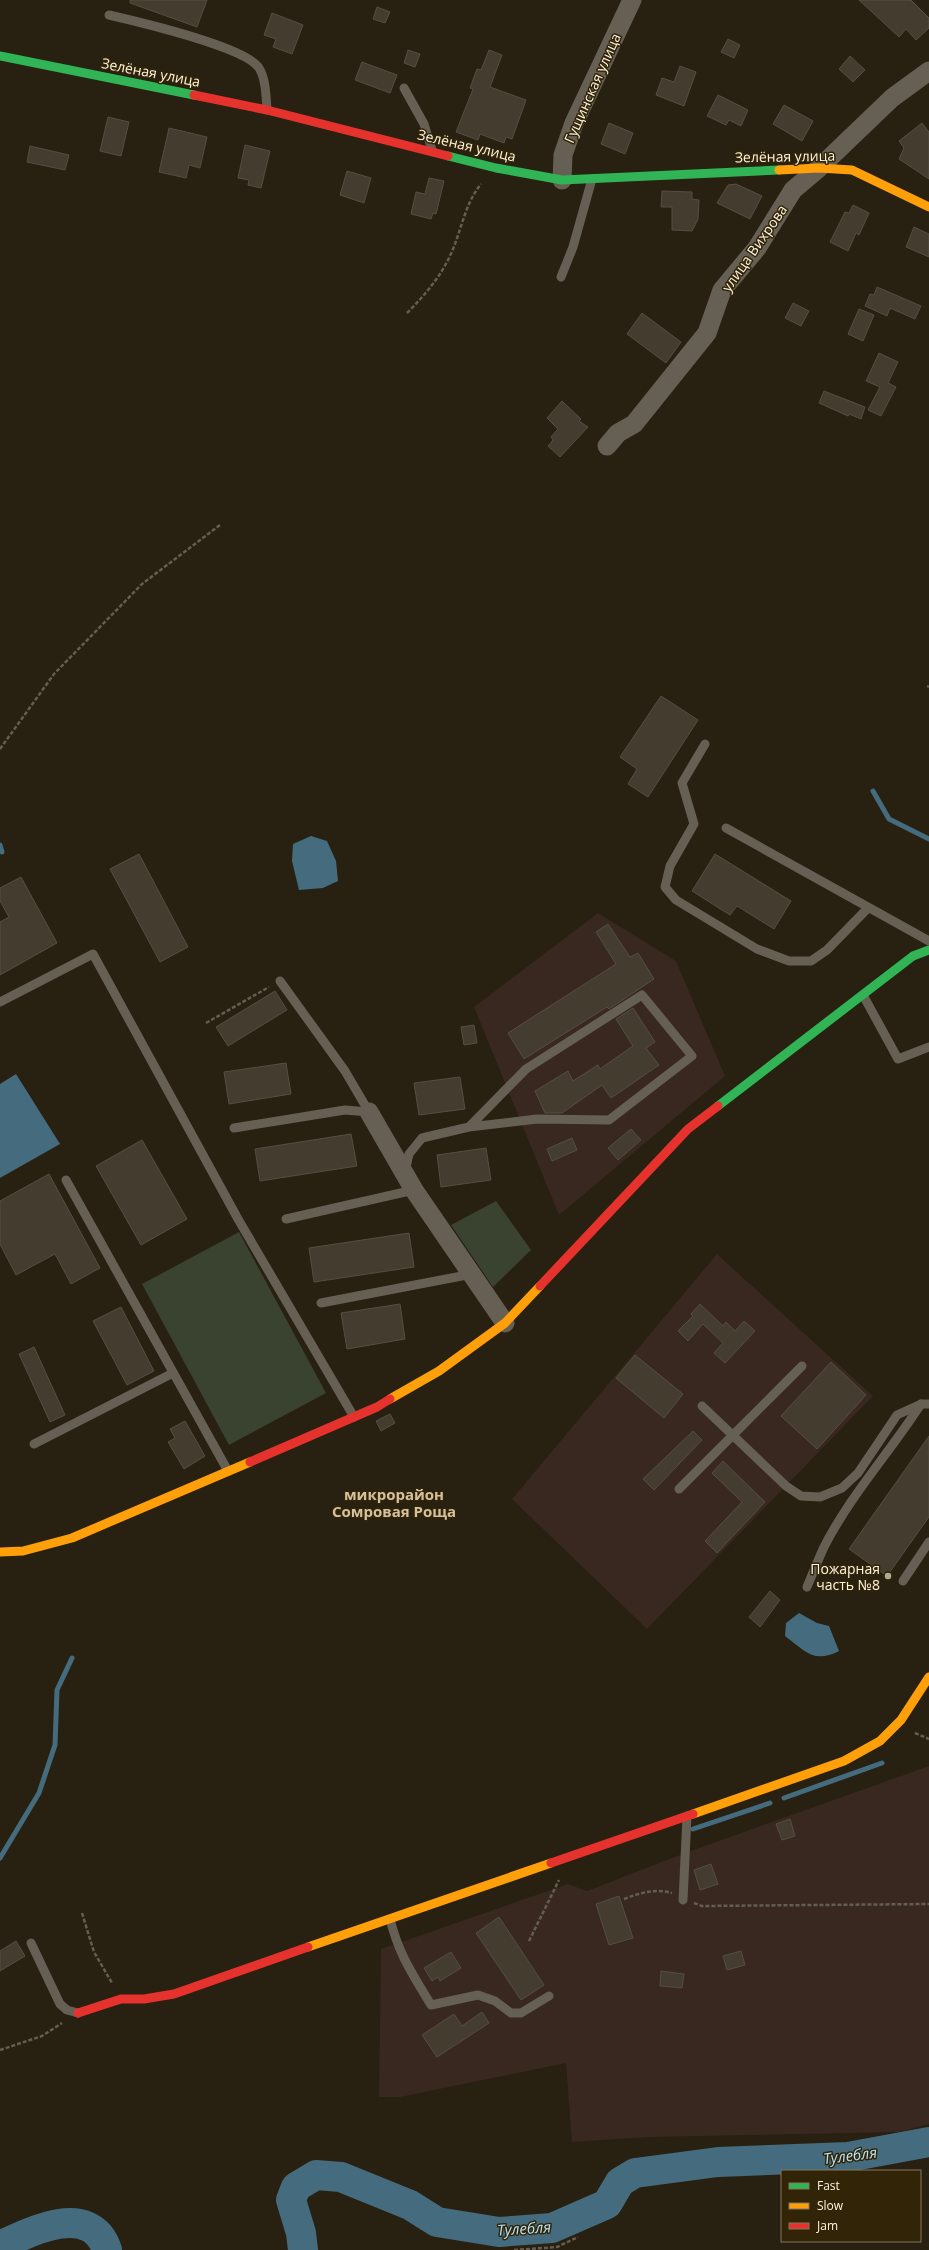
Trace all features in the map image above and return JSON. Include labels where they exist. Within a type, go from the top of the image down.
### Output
[{"type":"street","name":"Гущинская улица","points":[[562,180],[563,155],[574,122],[632,0]]},
{"type":"street","name":"Зелёная улица","points":[[0,56],[267,110],[496,168],[562,180],[819,168],[852,170],[929,207]]},
{"type":"street","name":"улица Вихрова","points":[[607,446],[618,433],[634,424],[707,333],[722,290],[756,248],[793,190],[819,168],[892,98],[929,70]]},
{"type":"street","points":[[0,1552],[23,1550],[72,1538],[377,1407],[439,1371],[505,1322],[688,1129],[913,956],[929,950]]},
{"type":"street","points":[[369,1112],[414,1190],[505,1322]]},
{"type":"street","points":[[78,2013],[121,1999],[144,1999],[174,1994],[844,1762],[880,1741],[902,1720],[929,1677]]},
{"type":"lane","points":[[109,15],[174,30],[246,58],[259,67],[265,90],[267,110]]},
{"type":"lane","points":[[404,88],[424,124],[432,151]]},
{"type":"lane","points":[[561,277],[573,247],[592,179]]},
{"type":"lane","points":[[705,744],[682,783],[694,824],[670,866],[668,873],[665,887],[676,900],[756,949],[790,961],[811,961],[827,950],[868,908]]},
{"type":"lane","points":[[726,828],[929,941]]},
{"type":"lane","points":[[0,1002],[93,954],[238,1219],[354,1417]]},
{"type":"lane","points":[[280,981],[344,1071],[369,1112]]},
{"type":"lane","points":[[862,994],[898,1058],[929,1047]]},
{"type":"lane","points":[[405,1173],[409,1154],[422,1138],[469,1127],[537,1119],[609,1120],[692,1056],[642,995],[526,1069],[469,1127]]},
{"type":"lane","points":[[234,1128],[345,1110],[369,1112]]},
{"type":"lane","points":[[66,1180],[228,1471]]},
{"type":"lane","points":[[286,1219],[414,1190]]},
{"type":"lane","points":[[321,1303],[472,1274]]},
{"type":"lane","points":[[679,1489],[802,1366]]},
{"type":"lane","points":[[34,1444],[174,1373]]},
{"type":"lane","points":[[702,1406],[786,1486],[801,1496],[820,1497],[842,1488],[858,1473],[898,1415],[925,1404]]},
{"type":"lane","points":[[807,1586],[828,1540],[850,1505],[925,1404]]},
{"type":"lane","points":[[902,1581],[929,1542]]},
{"type":"lane","points":[[683,1900],[687,1816]]},
{"type":"lane","points":[[390,1919],[396,1943],[402,1957],[431,2004],[478,1995],[495,2001],[511,2013],[521,2013],[549,1996]]},
{"type":"lane","points":[[31,1943],[60,2004],[67,2010],[78,2013]]},
{"type":"path","points":[[407,313],[430,290],[453,250],[473,194],[496,168]]},
{"type":"path","points":[[0,749],[54,674],[142,584],[220,525]]},
{"type":"path","points":[[206,1022],[280,981]]},
{"type":"path","points":[[529,1941],[561,1874],[559,1860]]},
{"type":"path","points":[[624,1899],[640,1893],[661,1890],[674,1893],[683,1900],[702,1906],[929,1904]]},
{"type":"path","points":[[82,1912],[94,1952],[121,1999]]},
{"type":"path","points":[[0,2050],[42,2036],[78,2013]]},
{"type":"path","points":[[514,2250],[557,2247],[578,2237]]},
{"type":"shaded area","points":[[598,913],[676,961],[725,1076],[559,1215],[474,1007]]},
{"type":"shaded area","points":[[717,1254],[873,1396],[647,1629],[512,1499]]},
{"type":"shaded area","points":[[929,1766],[929,2124],[899,2132],[649,2137],[572,2142],[566,2063],[400,2097],[379,2097],[381,1949],[568,1884],[587,1891],[685,1853]]},
{"type":"green space","points":[[496,1201],[531,1250],[493,1287],[451,1225]]},
{"type":"green space","points":[[239,1232],[326,1393],[229,1445],[142,1284]]},
{"type":"water","points":[[311,836],[327,841],[336,861],[338,881],[323,888],[299,890],[292,861],[293,844]]},
{"type":"water","points":[[16,1074],[60,1144],[0,1178],[0,1084]]},
{"type":"water","points":[[799,1613],[817,1623],[829,1626],[839,1651],[830,1655],[816,1656],[804,1651],[785,1636],[786,1623]]},
{"type":"building","points":[[130,0],[207,0],[197,27],[130,3]]},
{"type":"building","points":[[859,0],[911,0],[929,18],[929,28],[916,40],[906,29],[899,37]]},
{"type":"building","points":[[377,7],[390,12],[385,23],[373,19]]},
{"type":"building","points":[[272,13],[303,25],[292,54],[273,47],[276,39],[264,35]]},
{"type":"building","points":[[728,39],[740,45],[734,58],[721,52]]},
{"type":"building","points":[[408,50],[420,54],[415,67],[404,63]]},
{"type":"building","points":[[489,50],[502,55],[490,87],[526,100],[512,139],[506,137],[504,143],[480,134],[478,140],[456,132],[473,89],[470,88],[477,69],[481,70]]},
{"type":"building","points":[[850,56],[865,70],[853,82],[839,69]]},
{"type":"building","points":[[362,62],[397,75],[390,93],[355,80]]},
{"type":"building","points":[[680,66],[696,72],[684,106],[656,95],[662,78],[674,82]]},
{"type":"building","points":[[718,95],[748,110],[741,126],[729,120],[726,125],[707,116]]},
{"type":"building","points":[[784,105],[813,121],[802,141],[773,124]]},
{"type":"building","points":[[108,117],[129,122],[121,156],[100,151]]},
{"type":"building","points":[[609,123],[633,133],[625,154],[601,144]]},
{"type":"building","points":[[922,123],[929,132],[929,179],[899,159],[904,148],[899,141]]},
{"type":"building","points":[[169,128],[207,137],[200,168],[189,165],[186,178],[159,172]]},
{"type":"building","points":[[245,145],[270,151],[261,188],[248,185],[249,180],[238,178]]},
{"type":"building","points":[[30,146],[69,155],[65,170],[27,162]]},
{"type":"building","points":[[347,171],[371,178],[364,203],[340,195]]},
{"type":"building","points":[[429,178],[444,181],[436,214],[433,213],[431,219],[411,214],[416,192],[425,194]]},
{"type":"building","points":[[736,184],[762,196],[750,219],[717,203],[728,185]]},
{"type":"building","points":[[662,191],[692,192],[692,199],[699,200],[698,219],[692,231],[672,230],[672,207],[661,207]]},
{"type":"building","points":[[853,205],[869,213],[859,235],[856,233],[848,251],[830,242],[845,212],[849,213]]},
{"type":"building","points":[[914,227],[929,234],[929,257],[906,247]]},
{"type":"building","points":[[877,287],[921,306],[915,319],[890,308],[887,316],[865,306],[870,294],[874,295]]},
{"type":"building","points":[[793,303],[809,311],[801,326],[785,318]]},
{"type":"building","points":[[859,309],[874,315],[863,341],[848,334]]},
{"type":"building","points":[[642,313],[681,342],[666,363],[627,334]]},
{"type":"building","points":[[879,353],[898,362],[888,383],[896,387],[881,416],[868,410],[880,387],[866,381]]},
{"type":"building","points":[[824,391],[865,407],[861,419],[849,414],[848,416],[819,403]]},
{"type":"building","points":[[562,401],[581,419],[579,421],[588,427],[560,457],[548,446],[553,440],[551,437],[558,429],[547,418]]},
{"type":"building","points":[[661,696],[698,720],[648,797],[628,784],[637,769],[620,757]]},
{"type":"building","points":[[139,854],[188,947],[160,962],[110,869]]},
{"type":"building","points":[[715,854],[791,901],[774,929],[737,906],[730,915],[692,891]]},
{"type":"building","points":[[21,877],[57,943],[0,975],[0,922],[9,917],[0,901],[0,888]]},
{"type":"building","points":[[608,924],[630,957],[638,953],[654,979],[609,1009],[607,1007],[524,1059],[508,1033],[616,964],[596,932]]},
{"type":"building","points":[[275,991],[287,1010],[228,1046],[216,1027]]},
{"type":"building","points":[[633,1008],[655,1042],[646,1048],[659,1065],[611,1098],[602,1085],[562,1113],[545,1113],[535,1091],[568,1071],[573,1081],[598,1065],[600,1069],[633,1046],[616,1019]]},
{"type":"building","points":[[474,1025],[477,1043],[464,1045],[461,1027]]},
{"type":"building","points":[[286,1063],[291,1094],[229,1104],[224,1072]]},
{"type":"building","points":[[460,1077],[465,1109],[419,1115],[414,1083]]},
{"type":"building","points":[[631,1129],[641,1140],[618,1160],[608,1148]]},
{"type":"building","points":[[351,1134],[357,1166],[260,1181],[255,1149]]},
{"type":"building","points":[[572,1138],[577,1150],[552,1161],[547,1149]]},
{"type":"building","points":[[142,1140],[187,1219],[141,1245],[96,1166]]},
{"type":"building","points":[[486,1148],[491,1180],[441,1187],[437,1155]]},
{"type":"building","points":[[49,1174],[100,1268],[71,1284],[55,1254],[16,1275],[0,1244],[0,1201]]},
{"type":"building","points":[[409,1233],[414,1267],[314,1282],[309,1248]]},
{"type":"building","points":[[400,1304],[405,1339],[347,1349],[341,1313]]},
{"type":"building","points":[[700,1304],[723,1326],[726,1322],[735,1331],[744,1321],[755,1331],[725,1363],[714,1353],[723,1343],[703,1324],[688,1341],[678,1331],[693,1316],[691,1314]]},
{"type":"building","points":[[121,1307],[154,1371],[127,1385],[93,1321]]},
{"type":"building","points":[[34,1347],[65,1415],[50,1422],[19,1354]]},
{"type":"building","points":[[635,1355],[683,1394],[664,1418],[616,1378]]},
{"type":"building","points":[[831,1362],[866,1395],[817,1449],[781,1416]]},
{"type":"building","points":[[390,1414],[395,1423],[381,1431],[376,1421]]},
{"type":"building","points":[[185,1421],[205,1456],[184,1469],[168,1442],[175,1438],[170,1429]]},
{"type":"building","points":[[693,1431],[702,1440],[654,1490],[643,1479]]},
{"type":"building","points":[[929,1436],[929,1517],[887,1576],[849,1549]]},
{"type":"building","points":[[723,1461],[765,1502],[717,1553],[705,1541],[742,1502],[712,1473]]},
{"type":"building","points":[[770,1591],[780,1600],[760,1627],[749,1617]]},
{"type":"building","points":[[790,1819],[795,1836],[782,1840],[776,1824]]},
{"type":"building","points":[[711,1864],[718,1884],[700,1890],[694,1870]]},
{"type":"building","points":[[619,1896],[633,1938],[609,1945],[596,1904]]},
{"type":"building","points":[[499,1917],[544,1985],[521,2000],[476,1933]]},
{"type":"building","points":[[16,1941],[25,1956],[0,1971],[0,1951]]},
{"type":"building","points":[[741,1951],[745,1965],[727,1970],[723,1956]]},
{"type":"building","points":[[451,1952],[461,1968],[440,1981],[438,1977],[432,1981],[424,1968]]},
{"type":"building","points":[[661,1971],[684,1974],[682,1988],[660,1986]]},
{"type":"building","points":[[482,2012],[489,2023],[437,2057],[422,2035],[454,2014],[462,2026]]},
{"type":"waterway","points":[[873,791],[889,819],[929,839]]},
{"type":"waterway","points":[[0,845],[2,852]]},
{"type":"waterway","points":[[0,1858],[39,1793],[55,1745],[57,1690],[72,1658]]},
{"type":"waterway","points":[[784,1798],[882,1763]]},
{"type":"waterway","points":[[693,1829],[770,1803]]},
{"type":"waterway","name":"Тулебля","points":[[303,2250],[301,2233],[291,2200],[296,2187],[316,2175],[341,2177],[410,2205],[437,2222],[499,2232],[552,2228],[607,2204],[620,2182],[635,2173],[718,2162],[848,2157],[929,2142]]},
{"type":"waterway","name":"Тулебля","points":[[0,2246],[27,2233],[43,2228],[59,2224],[74,2223],[88,2227],[99,2235],[107,2250]]},
{"type":"traffic: fast","points":[[0,56],[194,95]]},
{"type":"traffic: fast","points":[[448,156],[496,168],[562,180],[779,170]]},
{"type":"traffic: fast","points":[[718,1106],[913,956],[929,950]]},
{"type":"traffic: slow","points":[[779,170],[819,168],[852,170],[929,207]]},
{"type":"traffic: slow","points":[[390,1399],[439,1371],[505,1323],[540,1286]]},
{"type":"traffic: slow","points":[[0,1552],[23,1551],[72,1538],[250,1462]]},
{"type":"traffic: slow","points":[[693,1814],[844,1761],[880,1741],[901,1720],[929,1677]]},
{"type":"traffic: slow","points":[[308,1947],[551,1863]]},
{"type":"traffic: jam","points":[[194,95],[267,110],[448,156]]},
{"type":"traffic: jam","points":[[540,1286],[688,1129],[718,1106]]},
{"type":"traffic: jam","points":[[250,1462],[377,1407],[390,1399]]},
{"type":"traffic: jam","points":[[551,1863],[693,1814]]},
{"type":"traffic: jam","points":[[78,2013],[121,1999],[144,1999],[174,1994],[308,1947]]},
{"type":"place","name":"Пожарная часть №8","points":[[888,1576]]},
{"type":"district","name":"микрорайон Сомровая Роща","points":[[394,1502]]}]
